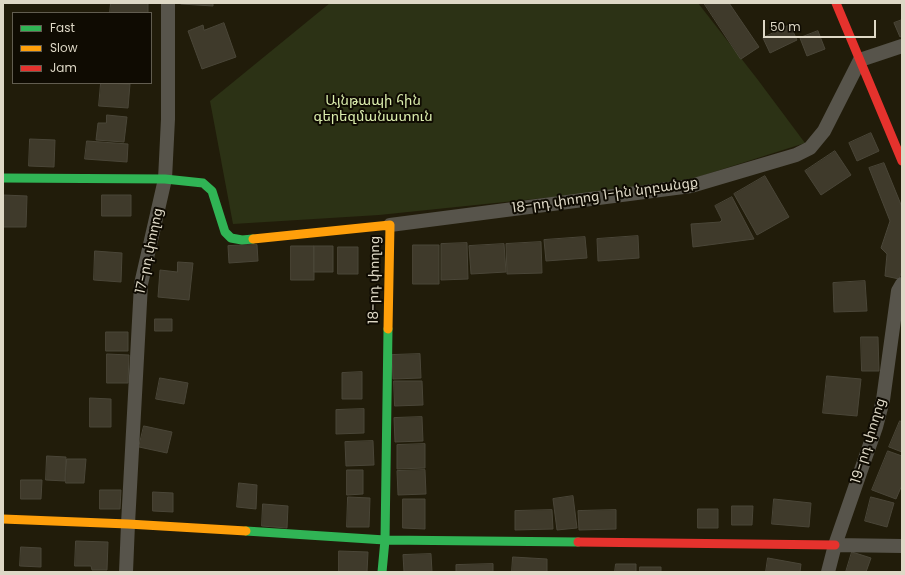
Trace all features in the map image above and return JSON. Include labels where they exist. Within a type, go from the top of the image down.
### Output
[{"type":"street","name":"17-րդ փողոց","points":[[126,572],[141,284],[165,179],[168,119],[168,3]]},
{"type":"street","points":[[836,3],[902,161]]},
{"type":"street","points":[[860,60],[902,46]]},
{"type":"street","name":"18-րդ փողոց 1-ին նրբանցք","points":[[390,225],[691,186],[796,155],[810,148],[824,131],[860,60]]},
{"type":"street","name":"18-րդ փողոց","points":[[3,178],[165,179],[203,183],[212,191],[225,232],[231,238],[242,240],[390,225],[384,540],[382,572]]},
{"type":"street","name":"19-րդ փողոց","points":[[828,572],[835,545],[878,420],[883,400],[898,291],[902,284]]},
{"type":"street","points":[[3,519],[128,524],[384,540],[902,546]]},
{"type":"green space","name":"Այնթապի հին գերեզմանատուն","points":[[330,3],[698,3],[805,143],[682,182],[611,191],[379,215],[233,224],[210,101]]},
{"type":"building","points":[[111,3],[148,3],[148,12],[110,12]]},
{"type":"building","points":[[213,3],[213,6],[181,4]]},
{"type":"building","points":[[704,3],[729,3],[759,47],[741,59]]},
{"type":"building","points":[[902,20],[902,36],[900,37],[894,23]]},
{"type":"building","points":[[224,23],[236,57],[202,69],[188,31],[203,25],[204,30]]},
{"type":"building","points":[[790,25],[797,40],[770,53],[763,38]]},
{"type":"building","points":[[818,31],[825,49],[807,56],[800,38]]},
{"type":"building","points":[[101,84],[130,84],[128,108],[99,106]]},
{"type":"building","points":[[107,115],[127,117],[124,142],[96,140],[98,123],[106,123]]},
{"type":"building","points":[[871,133],[879,151],[857,161],[849,143]]},
{"type":"building","points":[[30,139],[55,140],[54,167],[29,166]]},
{"type":"building","points":[[87,141],[128,144],[127,162],[85,159]]},
{"type":"building","points":[[835,151],[851,175],[821,195],[805,171]]},
{"type":"building","points":[[884,163],[902,207],[902,271],[899,279],[885,276],[887,254],[881,248],[890,221],[869,168]]},
{"type":"building","points":[[765,176],[789,217],[757,235],[734,194]]},
{"type":"building","points":[[3,195],[27,196],[26,227],[3,227]]},
{"type":"building","points":[[102,195],[131,195],[131,216],[102,216]]},
{"type":"building","points":[[732,197],[754,239],[693,247],[691,224],[720,222],[722,220],[715,206]]},
{"type":"building","points":[[638,236],[639,258],[598,261],[597,239]]},
{"type":"building","points":[[585,237],[587,258],[546,261],[544,240]]},
{"type":"building","points":[[541,242],[542,273],[507,274],[506,244]]},
{"type":"building","points":[[467,243],[468,279],[441,280],[441,244]]},
{"type":"building","points":[[504,244],[506,272],[471,274],[469,246]]},
{"type":"building","points":[[257,245],[258,261],[229,263],[228,246]]},
{"type":"building","points":[[413,245],[439,245],[439,284],[413,284]]},
{"type":"building","points":[[291,246],[314,246],[314,280],[291,280]]},
{"type":"building","points":[[314,246],[333,246],[333,272],[314,272]]},
{"type":"building","points":[[338,247],[358,247],[358,274],[338,274]]},
{"type":"building","points":[[95,251],[122,253],[121,282],[94,280]]},
{"type":"building","points":[[178,262],[193,263],[189,300],[158,297],[160,270],[177,272]]},
{"type":"building","points":[[865,281],[867,311],[834,312],[833,283]]},
{"type":"building","points":[[155,319],[172,319],[172,331],[155,331]]},
{"type":"building","points":[[106,332],[128,332],[128,351],[106,351]]},
{"type":"building","points":[[861,337],[878,337],[879,371],[862,371]]},
{"type":"building","points":[[107,354],[129,355],[128,383],[107,383]]},
{"type":"building","points":[[420,354],[421,378],[393,379],[392,355]]},
{"type":"building","points":[[362,372],[362,399],[342,399],[342,373]]},
{"type":"building","points":[[827,376],[861,379],[857,416],[823,413]]},
{"type":"building","points":[[160,378],[188,383],[184,404],[156,399]]},
{"type":"building","points":[[394,381],[422,381],[423,405],[395,406]]},
{"type":"building","points":[[90,398],[111,399],[111,427],[90,427]]},
{"type":"building","points":[[364,409],[364,433],[336,434],[336,410]]},
{"type":"building","points":[[422,417],[423,441],[395,442],[394,418]]},
{"type":"building","points":[[900,421],[902,422],[902,452],[889,447]]},
{"type":"building","points":[[144,426],[172,432],[167,453],[139,447]]},
{"type":"building","points":[[373,441],[374,465],[346,466],[345,442]]},
{"type":"building","points":[[425,444],[425,468],[397,469],[397,445]]},
{"type":"building","points":[[888,451],[902,456],[902,485],[896,499],[872,490]]},
{"type":"building","points":[[47,456],[66,457],[65,481],[46,480]]},
{"type":"building","points":[[67,459],[86,459],[84,483],[66,483]]},
{"type":"building","points":[[347,470],[363,470],[363,494],[347,495]]},
{"type":"building","points":[[425,470],[426,494],[398,495],[397,471]]},
{"type":"building","points":[[21,480],[42,480],[41,499],[21,499]]},
{"type":"building","points":[[239,483],[257,485],[256,509],[237,507]]},
{"type":"building","points":[[100,490],[121,490],[120,509],[100,509]]},
{"type":"building","points":[[153,492],[173,493],[173,512],[153,511]]},
{"type":"building","points":[[573,496],[577,528],[557,530],[553,499]]},
{"type":"building","points":[[348,497],[370,498],[369,527],[347,527]]},
{"type":"building","points":[[871,497],[894,503],[887,527],[865,521]]},
{"type":"building","points":[[403,499],[425,499],[425,529],[403,528]]},
{"type":"building","points":[[774,499],[811,503],[809,527],[772,524]]},
{"type":"building","points":[[263,504],[288,506],[287,528],[262,526]]},
{"type":"building","points":[[732,506],[753,506],[752,525],[732,525]]},
{"type":"building","points":[[698,509],[718,509],[718,528],[698,528]]},
{"type":"building","points":[[552,510],[553,529],[515,530],[515,511]]},
{"type":"building","points":[[616,510],[616,529],[579,530],[578,511]]},
{"type":"building","points":[[76,541],[108,542],[107,570],[92,570],[91,566],[75,566]]},
{"type":"building","points":[[21,547],[41,548],[41,567],[20,566]]},
{"type":"building","points":[[339,551],[368,552],[367,572],[339,572]]},
{"type":"building","points":[[852,552],[871,558],[866,572],[846,572]]},
{"type":"building","points":[[431,554],[432,572],[404,572],[403,555]]},
{"type":"building","points":[[513,557],[547,559],[547,572],[512,572]]},
{"type":"building","points":[[768,558],[801,564],[800,572],[766,572]]},
{"type":"building","points":[[493,564],[493,572],[456,572],[456,565]]},
{"type":"building","points":[[616,564],[636,564],[636,572],[615,572]]},
{"type":"building","points":[[640,567],[661,567],[661,572],[640,572]]},
{"type":"traffic: fast","points":[[3,178],[165,179],[203,183],[212,191],[225,232],[231,238],[242,240],[253,239]]},
{"type":"traffic: fast","points":[[382,572],[385,540],[388,329]]},
{"type":"traffic: fast","points":[[246,531],[385,540],[578,542]]},
{"type":"traffic: slow","points":[[253,239],[390,225],[388,329]]},
{"type":"traffic: slow","points":[[3,519],[246,531]]},
{"type":"traffic: jam","points":[[836,3],[902,161]]},
{"type":"traffic: jam","points":[[578,542],[835,545]]}]
